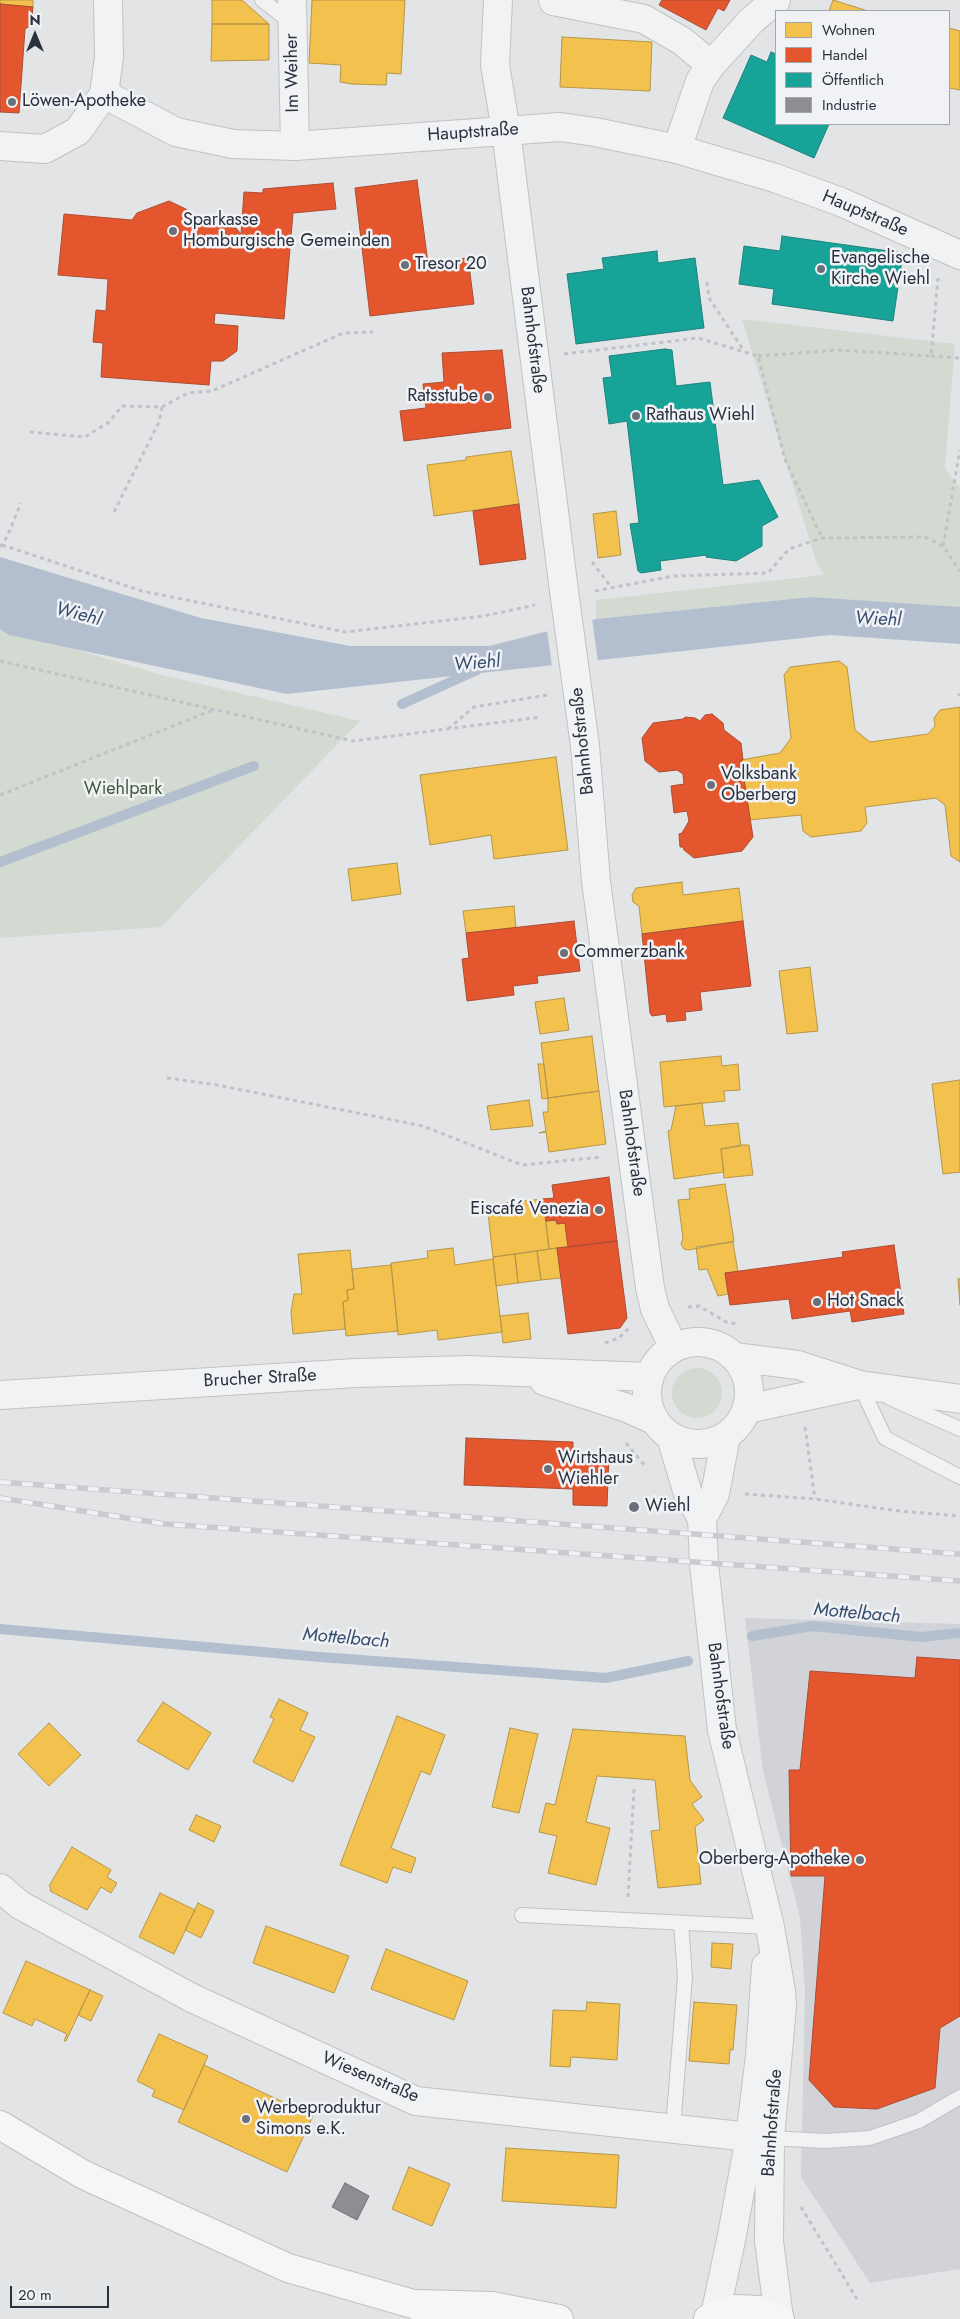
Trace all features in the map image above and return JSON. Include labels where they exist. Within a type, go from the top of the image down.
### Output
[{"type":"main road","points":[[0,2125],[84,2175],[288,2268],[413,2304],[444,2319]]},
{"type":"main road","points":[[413,2304],[492,2306],[559,2319]]},
{"type":"main road","points":[[712,2317],[736,2309],[759,2310],[780,2319]]},
{"type":"street","points":[[0,146],[45,149],[78,130],[104,94],[109,57],[108,0]]},
{"type":"street","points":[[498,0],[496,65],[506,130]]},
{"type":"street","points":[[677,149],[700,82],[710,65],[752,20],[776,0]]},
{"type":"street","points":[[552,1],[644,19],[682,41],[710,65]]},
{"type":"street","name":"Im Weiher","points":[[292,12],[295,146]]},
{"type":"street","name":"Hauptstraße","points":[[104,94],[176,132],[233,144],[295,146],[560,127],[595,132],[677,149],[775,178],[841,202],[950,250]]},
{"type":"street","name":"Bahnhofstraße","points":[[506,130],[535,363],[554,597],[578,690],[585,746],[596,881],[650,1288],[655,1309],[674,1348]]},
{"type":"street","points":[[699,1342],[723,1349],[734,1357],[741,1366],[748,1386],[747,1409],[739,1424],[726,1436],[713,1442],[698,1444],[684,1443],[662,1428],[648,1406],[646,1392],[649,1377],[662,1356],[674,1348],[699,1342]]},
{"type":"street","points":[[734,1357],[798,1365],[860,1385],[960,1399]]},
{"type":"street","name":"Brucher Straße","points":[[0,1395],[356,1374],[468,1370],[649,1377]]},
{"type":"street","name":"Brucher Straße","points":[[521,1373],[627,1408],[662,1428]]},
{"type":"street","points":[[747,1409],[860,1385]]},
{"type":"street","name":"Bahnhofstraße","points":[[662,1428],[688,1494],[702,1520],[704,1564],[722,1730],[770,1927],[782,2006],[760,2137],[712,2317]]},
{"type":"street","name":"Bahnhofstraße","points":[[702,1520],[715,1494],[726,1436]]},
{"type":"street","name":"Wiesenstraße","points":[[0,1888],[20,1905],[192,1998],[416,2101],[760,2137]]},
{"type":"street","name":"Bahnhofstraße","points":[[760,2137],[769,2241],[780,2319]]},
{"type":"lane","points":[[262,0],[292,12]]},
{"type":"lane","points":[[860,1385],[960,1429]]},
{"type":"lane","points":[[860,1385],[885,1438],[960,1476]]},
{"type":"lane","points":[[522,1914],[770,1927]]},
{"type":"lane","points":[[673,2128],[685,1977],[681,1923]]},
{"type":"lane","name":"Wiesenstraße","points":[[760,2137],[826,2141],[870,2138],[919,2121],[960,2097]]},
{"type":"path","points":[[931,356],[950,250]]},
{"type":"path","points":[[707,282],[709,298],[745,351]]},
{"type":"path","points":[[30,432],[85,437],[109,422],[122,406],[162,407],[188,393],[212,391],[343,333],[373,332]]},
{"type":"path","points":[[535,363],[564,354],[698,338],[758,356],[838,350],[960,358]]},
{"type":"path","points":[[758,356],[785,459],[822,538]]},
{"type":"path","points":[[114,512],[159,422],[162,407]]},
{"type":"path","points":[[943,546],[960,450]]},
{"type":"path","points":[[21,503],[1,546],[142,590],[345,632],[484,616],[554,597]]},
{"type":"path","points":[[591,592],[674,576],[768,574],[788,549],[822,538],[925,536],[943,546],[960,571]]},
{"type":"path","points":[[0,661],[353,741],[541,717]]},
{"type":"path","points":[[448,729],[474,707],[578,690]]},
{"type":"path","points":[[0,795],[215,710]]},
{"type":"path","points":[[167,1078],[217,1085],[423,1126],[522,1165],[633,1153]]},
{"type":"path","points":[[805,1424],[815,1498]]},
{"type":"path","points":[[743,1494],[815,1498],[898,1511],[960,1516]]},
{"type":"path","points":[[627,1920],[634,1790]]},
{"type":"path","points":[[800,2206],[857,2298]]},
{"type":"shaded area","points":[[745,1618],[960,1624],[960,2269],[870,2283],[801,2177],[805,1991],[800,1918],[763,1771]]},
{"type":"green space","points":[[742,319],[955,344],[945,468],[960,488],[960,638],[954,607],[811,597],[596,619],[596,600],[824,575],[816,561]]},
{"type":"green space","name":"Wiehlpark","points":[[0,627],[162,675],[360,721],[161,927],[0,938]]},
{"type":"green space","points":[[697,1368],[707,1370],[715,1375],[720,1383],[722,1393],[720,1403],[715,1411],[707,1416],[697,1418],[687,1416],[679,1411],[674,1403],[672,1393],[674,1383],[679,1375],[687,1370]]},
{"type":"water","points":[[0,557],[201,618],[350,646],[489,646],[596,619],[811,597],[960,607],[960,644],[830,635],[287,694],[9,635],[0,629]]},
{"type":"pier","points":[[592,618],[598,662],[552,668],[547,629]]},
{"type":"building: Wohnen","points":[[0,0],[33,0],[33,7],[0,4]]},
{"type":"building: Wohnen","points":[[212,0],[242,0],[269,24],[212,24]]},
{"type":"building: Wohnen","points":[[312,0],[405,0],[401,74],[387,73],[386,85],[352,84],[340,82],[341,65],[309,63]]},
{"type":"building: Wohnen","points":[[833,0],[865,10],[829,10]]},
{"type":"building: Wohnen","points":[[212,24],[269,24],[269,60],[211,61]]},
{"type":"building: Wohnen","points":[[950,28],[960,31],[960,90],[950,88]]},
{"type":"building: Wohnen","points":[[562,37],[652,42],[650,91],[560,87]]},
{"type":"building: Wohnen","points":[[511,451],[519,504],[434,516],[427,465]]},
{"type":"building: Wohnen","points":[[616,511],[621,555],[598,558],[593,514]]},
{"type":"building: Wohnen","points":[[839,661],[847,667],[855,730],[870,742],[928,734],[935,726],[934,718],[940,710],[960,707],[960,862],[951,856],[945,805],[936,798],[865,807],[867,823],[861,831],[811,837],[803,831],[801,815],[749,820],[741,760],[780,753],[791,738],[784,675],[790,667]]},
{"type":"building: Wohnen","points":[[556,757],[568,850],[494,859],[491,835],[430,845],[420,775]]},
{"type":"building: Wohnen","points":[[397,863],[401,894],[352,901],[348,869]]},
{"type":"building: Wohnen","points":[[682,882],[683,895],[739,888],[743,921],[642,934],[639,906],[633,902],[632,895],[636,888]]},
{"type":"building: Wohnen","points":[[514,906],[516,928],[466,933],[463,911]]},
{"type":"building: Wohnen","points":[[810,967],[818,1031],[787,1034],[779,971]]},
{"type":"building: Wohnen","points":[[564,998],[569,1030],[540,1034],[535,1002]]},
{"type":"building: Wohnen","points":[[592,1036],[599,1091],[548,1098],[541,1043]]},
{"type":"building: Wohnen","points":[[721,1056],[722,1066],[738,1064],[740,1090],[724,1091],[725,1101],[664,1107],[660,1062]]},
{"type":"building: Wohnen","points":[[538,1064],[544,1064],[548,1098],[542,1099]]},
{"type":"building: Wohnen","points":[[960,1080],[960,1172],[943,1174],[932,1084]]},
{"type":"building: Wohnen","points":[[599,1091],[606,1144],[549,1152],[546,1132],[539,1133],[546,1131],[543,1112],[548,1112],[548,1098]]},
{"type":"building: Wohnen","points":[[529,1100],[533,1126],[491,1130],[487,1106]]},
{"type":"building: Wohnen","points":[[702,1103],[705,1126],[738,1123],[741,1146],[721,1149],[724,1172],[674,1179],[668,1131],[671,1130],[676,1106]]},
{"type":"building: Wohnen","points":[[749,1145],[753,1175],[724,1178],[721,1149]]},
{"type":"building: Wohnen","points":[[725,1184],[734,1241],[689,1250],[684,1249],[681,1244],[683,1238],[678,1200],[690,1199],[689,1189]]},
{"type":"building: Wohnen","points":[[543,1199],[549,1249],[493,1257],[487,1205]]},
{"type":"building: Wohnen","points":[[556,1220],[557,1224],[565,1223],[568,1247],[549,1249],[546,1221]]},
{"type":"building: Wohnen","points":[[733,1242],[738,1272],[725,1273],[728,1294],[718,1296],[707,1269],[699,1270],[696,1247]]},
{"type":"building: Wohnen","points":[[453,1248],[455,1265],[493,1259],[502,1332],[438,1340],[437,1330],[398,1335],[391,1263],[428,1258],[427,1251]]},
{"type":"building: Wohnen","points":[[557,1248],[561,1278],[541,1280],[537,1251]]},
{"type":"building: Wohnen","points":[[350,1250],[354,1289],[347,1290],[348,1300],[343,1302],[345,1329],[293,1334],[291,1312],[294,1294],[302,1294],[298,1254]]},
{"type":"building: Wohnen","points":[[537,1251],[541,1280],[518,1283],[515,1254]]},
{"type":"building: Wohnen","points":[[515,1254],[518,1283],[496,1286],[493,1257]]},
{"type":"building: Wohnen","points":[[391,1265],[398,1331],[346,1336],[343,1302],[348,1300],[347,1290],[354,1289],[352,1269]]},
{"type":"building: Wohnen","points":[[958,1279],[960,1279],[960,1305]]},
{"type":"building: Wohnen","points":[[528,1313],[531,1339],[503,1343],[500,1316]]},
{"type":"building: Wohnen","points":[[279,1699],[308,1713],[300,1730],[315,1737],[293,1782],[253,1762],[274,1719],[270,1717]]},
{"type":"building: Wohnen","points":[[163,1702],[211,1733],[188,1770],[137,1741]]},
{"type":"building: Wohnen","points":[[397,1716],[445,1735],[430,1775],[421,1771],[391,1848],[416,1858],[411,1873],[393,1867],[387,1883],[340,1865]]},
{"type":"building: Wohnen","points":[[49,1723],[81,1755],[49,1786],[18,1754]]},
{"type":"building: Wohnen","points":[[510,1728],[538,1734],[519,1813],[492,1807]]},
{"type":"building: Wohnen","points":[[573,1729],[685,1736],[690,1780],[702,1797],[692,1804],[704,1820],[695,1827],[701,1884],[658,1888],[651,1831],[660,1830],[655,1780],[597,1776],[586,1822],[610,1828],[596,1885],[548,1873],[557,1836],[539,1832],[546,1803],[555,1805]]},
{"type":"building: Wohnen","points":[[196,1815],[221,1826],[214,1842],[189,1830]]},
{"type":"building: Wohnen","points":[[72,1847],[111,1870],[107,1877],[117,1883],[111,1893],[101,1887],[87,1910],[50,1891],[51,1888],[49,1886]]},
{"type":"building: Wohnen","points":[[160,1893],[195,1910],[174,1954],[139,1937]]},
{"type":"building: Wohnen","points":[[198,1903],[214,1911],[201,1938],[185,1930]]},
{"type":"building: Wohnen","points":[[266,1926],[349,1956],[334,1993],[253,1963]]},
{"type":"building: Wohnen","points":[[712,1943],[733,1944],[731,1969],[711,1967]]},
{"type":"building: Wohnen","points":[[386,1949],[468,1981],[454,2020],[371,1989]]},
{"type":"building: Wohnen","points":[[26,1961],[90,1990],[66,2041],[64,2041],[67,2034],[35,2019],[32,2026],[3,2013]]},
{"type":"building: Wohnen","points":[[90,1990],[103,1996],[91,2021],[78,2015]]},
{"type":"building: Wohnen","points":[[587,2002],[620,2004],[617,2060],[571,2057],[570,2067],[550,2066],[553,2010],[586,2011]]},
{"type":"building: Wohnen","points":[[694,2002],[737,2005],[733,2050],[730,2049],[729,2064],[689,2061]]},
{"type":"building: Wohnen","points":[[159,2034],[208,2056],[184,2110],[152,2096],[155,2090],[137,2081]]},
{"type":"building: Wohnen","name":"Werbeproduktur Simons e.K.","points":[[204,2065],[313,2116],[287,2172],[178,2122]]},
{"type":"building: Wohnen","points":[[506,2148],[619,2155],[616,2208],[502,2201]]},
{"type":"building: Wohnen","points":[[409,2167],[450,2184],[432,2226],[392,2209]]},
{"type":"building: Handel","points":[[662,0],[730,0],[724,11],[718,8],[706,30],[659,5]]},
{"type":"building: Handel","points":[[0,4],[33,7],[31,25],[25,29],[19,113],[0,112]]},
{"type":"building: Handel","points":[[417,180],[428,263],[468,258],[474,304],[370,316],[355,188]]},
{"type":"building: Handel","points":[[333,183],[336,209],[293,213],[284,319],[215,313],[214,324],[238,326],[237,351],[223,361],[211,361],[209,385],[101,377],[103,343],[93,342],[96,310],[106,311],[108,279],[58,275],[64,214],[132,220],[137,213],[169,201],[190,211],[204,223],[203,225],[236,228],[241,234],[244,192],[263,193],[263,189]]},
{"type":"building: Handel","points":[[502,350],[511,428],[404,441],[400,411],[426,408],[423,384],[444,382],[442,353]]},
{"type":"building: Handel","points":[[519,504],[526,559],[480,565],[473,511]]},
{"type":"building: Handel","name":"Volksbank Oberberg","points":[[712,714],[723,723],[724,730],[741,743],[743,760],[741,760],[753,837],[742,851],[694,858],[683,847],[680,847],[679,834],[682,833],[689,821],[687,811],[674,813],[671,786],[684,784],[683,774],[677,770],[659,772],[645,761],[642,738],[653,723],[683,719],[685,717],[695,718],[700,721],[705,715]]},
{"type":"building: Handel","points":[[574,921],[580,971],[537,976],[538,983],[513,986],[514,995],[467,1001],[462,959],[469,958],[466,933]]},
{"type":"building: Handel","points":[[743,921],[751,986],[700,992],[702,1010],[685,1012],[686,1020],[667,1022],[666,1014],[652,1016],[650,1013],[642,934]]},
{"type":"building: Handel","points":[[609,1177],[617,1241],[568,1247],[565,1223],[557,1224],[556,1220],[546,1221],[543,1199],[554,1198],[552,1185]]},
{"type":"building: Handel","points":[[617,1241],[627,1318],[620,1328],[568,1334],[557,1248]]},
{"type":"building: Handel","points":[[894,1245],[904,1314],[852,1322],[850,1311],[792,1319],[789,1299],[730,1305],[725,1273],[843,1257],[842,1252]]},
{"type":"building: Handel","points":[[466,1438],[573,1442],[573,1455],[609,1456],[607,1506],[573,1505],[573,1489],[464,1485]]},
{"type":"building: Handel","points":[[917,1657],[960,1660],[960,2016],[940,2028],[935,2088],[877,2109],[834,2107],[809,2080],[825,1876],[791,1876],[789,1770],[800,1770],[810,1671],[915,1678]]},
{"type":"building: Öffentlich","points":[[771,52],[775,54],[775,125],[829,125],[814,158],[723,118],[751,55],[767,62]]},
{"type":"building: Öffentlich","name":"Evangelische Kirche Wiehl","points":[[782,236],[903,253],[893,321],[772,304],[774,289],[739,284],[744,246],[780,251]]},
{"type":"building: Öffentlich","points":[[657,251],[658,263],[695,258],[704,328],[576,344],[567,274],[604,269],[602,258]]},
{"type":"building: Öffentlich","points":[[665,349],[672,350],[676,386],[710,382],[723,485],[759,480],[778,517],[762,526],[762,546],[736,561],[706,557],[706,555],[660,561],[661,570],[641,573],[638,571],[630,524],[639,523],[627,421],[609,424],[603,378],[612,377],[609,356]]},
{"type":"building: Industrie","points":[[345,2183],[369,2196],[357,2220],[332,2207]]},
{"type":"waterway","points":[[402,704],[477,670]]},
{"type":"waterway","points":[[0,862],[254,766]]},
{"type":"waterway","name":"Mottelbach","points":[[752,1636],[813,1626],[921,1637],[960,1633]]},
{"type":"waterway","name":"Mottelbach","points":[[0,1629],[320,1657],[606,1678],[688,1661]]},
{"type":"railway","points":[[0,1482],[960,1554]]},
{"type":"railway","points":[[0,1498],[165,1524],[960,1581]]},
{"type":"place","name":"Löwen-Apotheke","points":[[12,102]]},
{"type":"place","name":"Sparkasse Homburgische Gemeinden","points":[[173,231]]},
{"type":"place","name":"Tresor 20","points":[[405,265]]},
{"type":"place","name":"Evangelische Kirche Wiehl","points":[[821,269]]},
{"type":"place","name":"Ratsstube","points":[[488,397]]},
{"type":"place","name":"Rathaus Wiehl","points":[[636,416]]},
{"type":"place","name":"Volksbank Oberberg","points":[[711,785]]},
{"type":"place","name":"Commerzbank","points":[[564,953]]},
{"type":"place","name":"Eiscafé Venezia","points":[[599,1210]]},
{"type":"place","name":"Hot Snack","points":[[817,1302]]},
{"type":"place","name":"Wirtshaus Wiehler","points":[[548,1469]]},
{"type":"place","name":"Wiehl","points":[[634,1507]]},
{"type":"place","name":"Oberberg-Apotheke","points":[[860,1860]]},
{"type":"place","name":"Werbeproduktur Simons e.K.","points":[[246,2119]]}]
